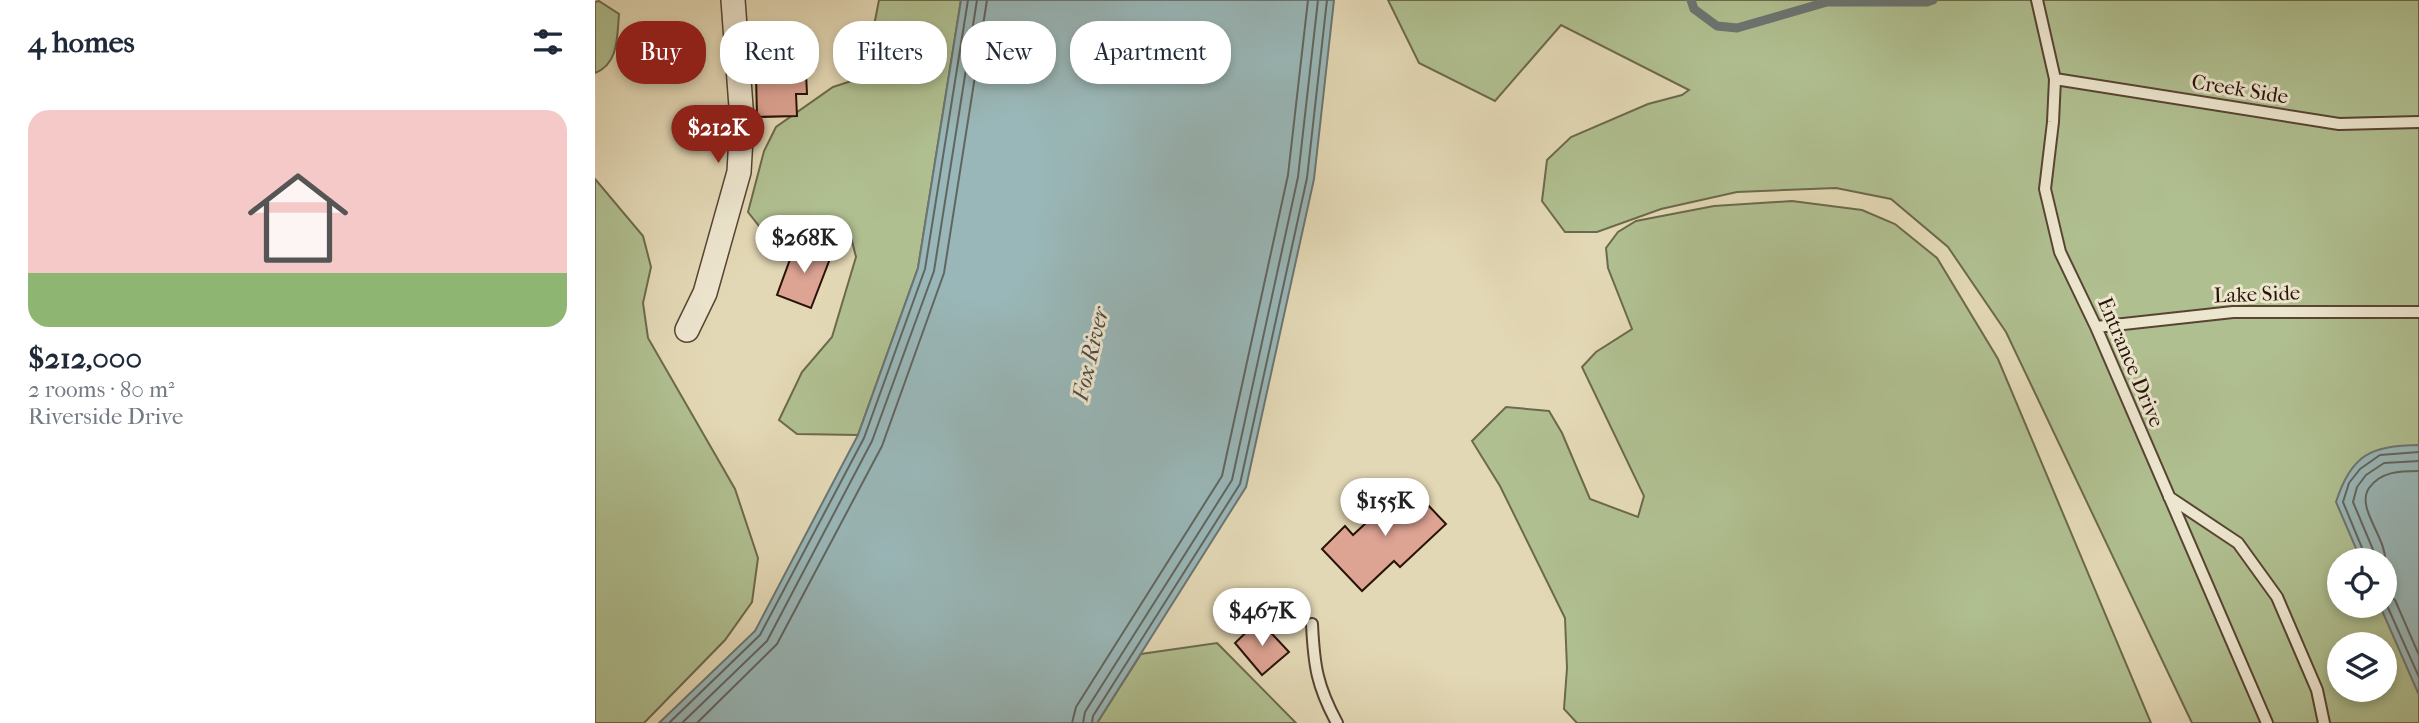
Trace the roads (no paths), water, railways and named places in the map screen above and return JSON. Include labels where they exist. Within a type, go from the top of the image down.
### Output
[{"type":"street","points":[[687,330],[705,293],[740,172],[742,120],[733,0]]},
{"type":"lane","name":"Entrance Drive","points":[[2038,2],[2055,79],[2045,189],[2060,252],[2096,327],[2267,723]]},
{"type":"lane","name":"Creek Side","points":[[2055,79],[2339,124],[2419,122]]},
{"type":"lane","name":"Lake Side","points":[[2096,327],[2233,312],[2419,312]]},
{"type":"lane","points":[[2168,496],[2238,543],[2277,597],[2317,690],[2324,723]]},
{"type":"lane","points":[[1312,624],[1314,661],[1323,696],[1337,723]]},
{"type":"water","name":"Fox River","points":[[961,0],[1334,0],[1314,179],[1246,487],[1097,723],[659,723],[755,631],[858,435],[918,268]]},
{"type":"water","points":[[2419,445],[2419,695],[2397,645],[2397,632],[2391,632],[2385,618],[2397,618],[2397,548],[2356,548],[2336,502],[2356,463],[2376,451]]},
{"type":"waterway","points":[[1691,0],[1694,9],[1717,26],[1737,28],[1827,2],[1933,0]]}]
